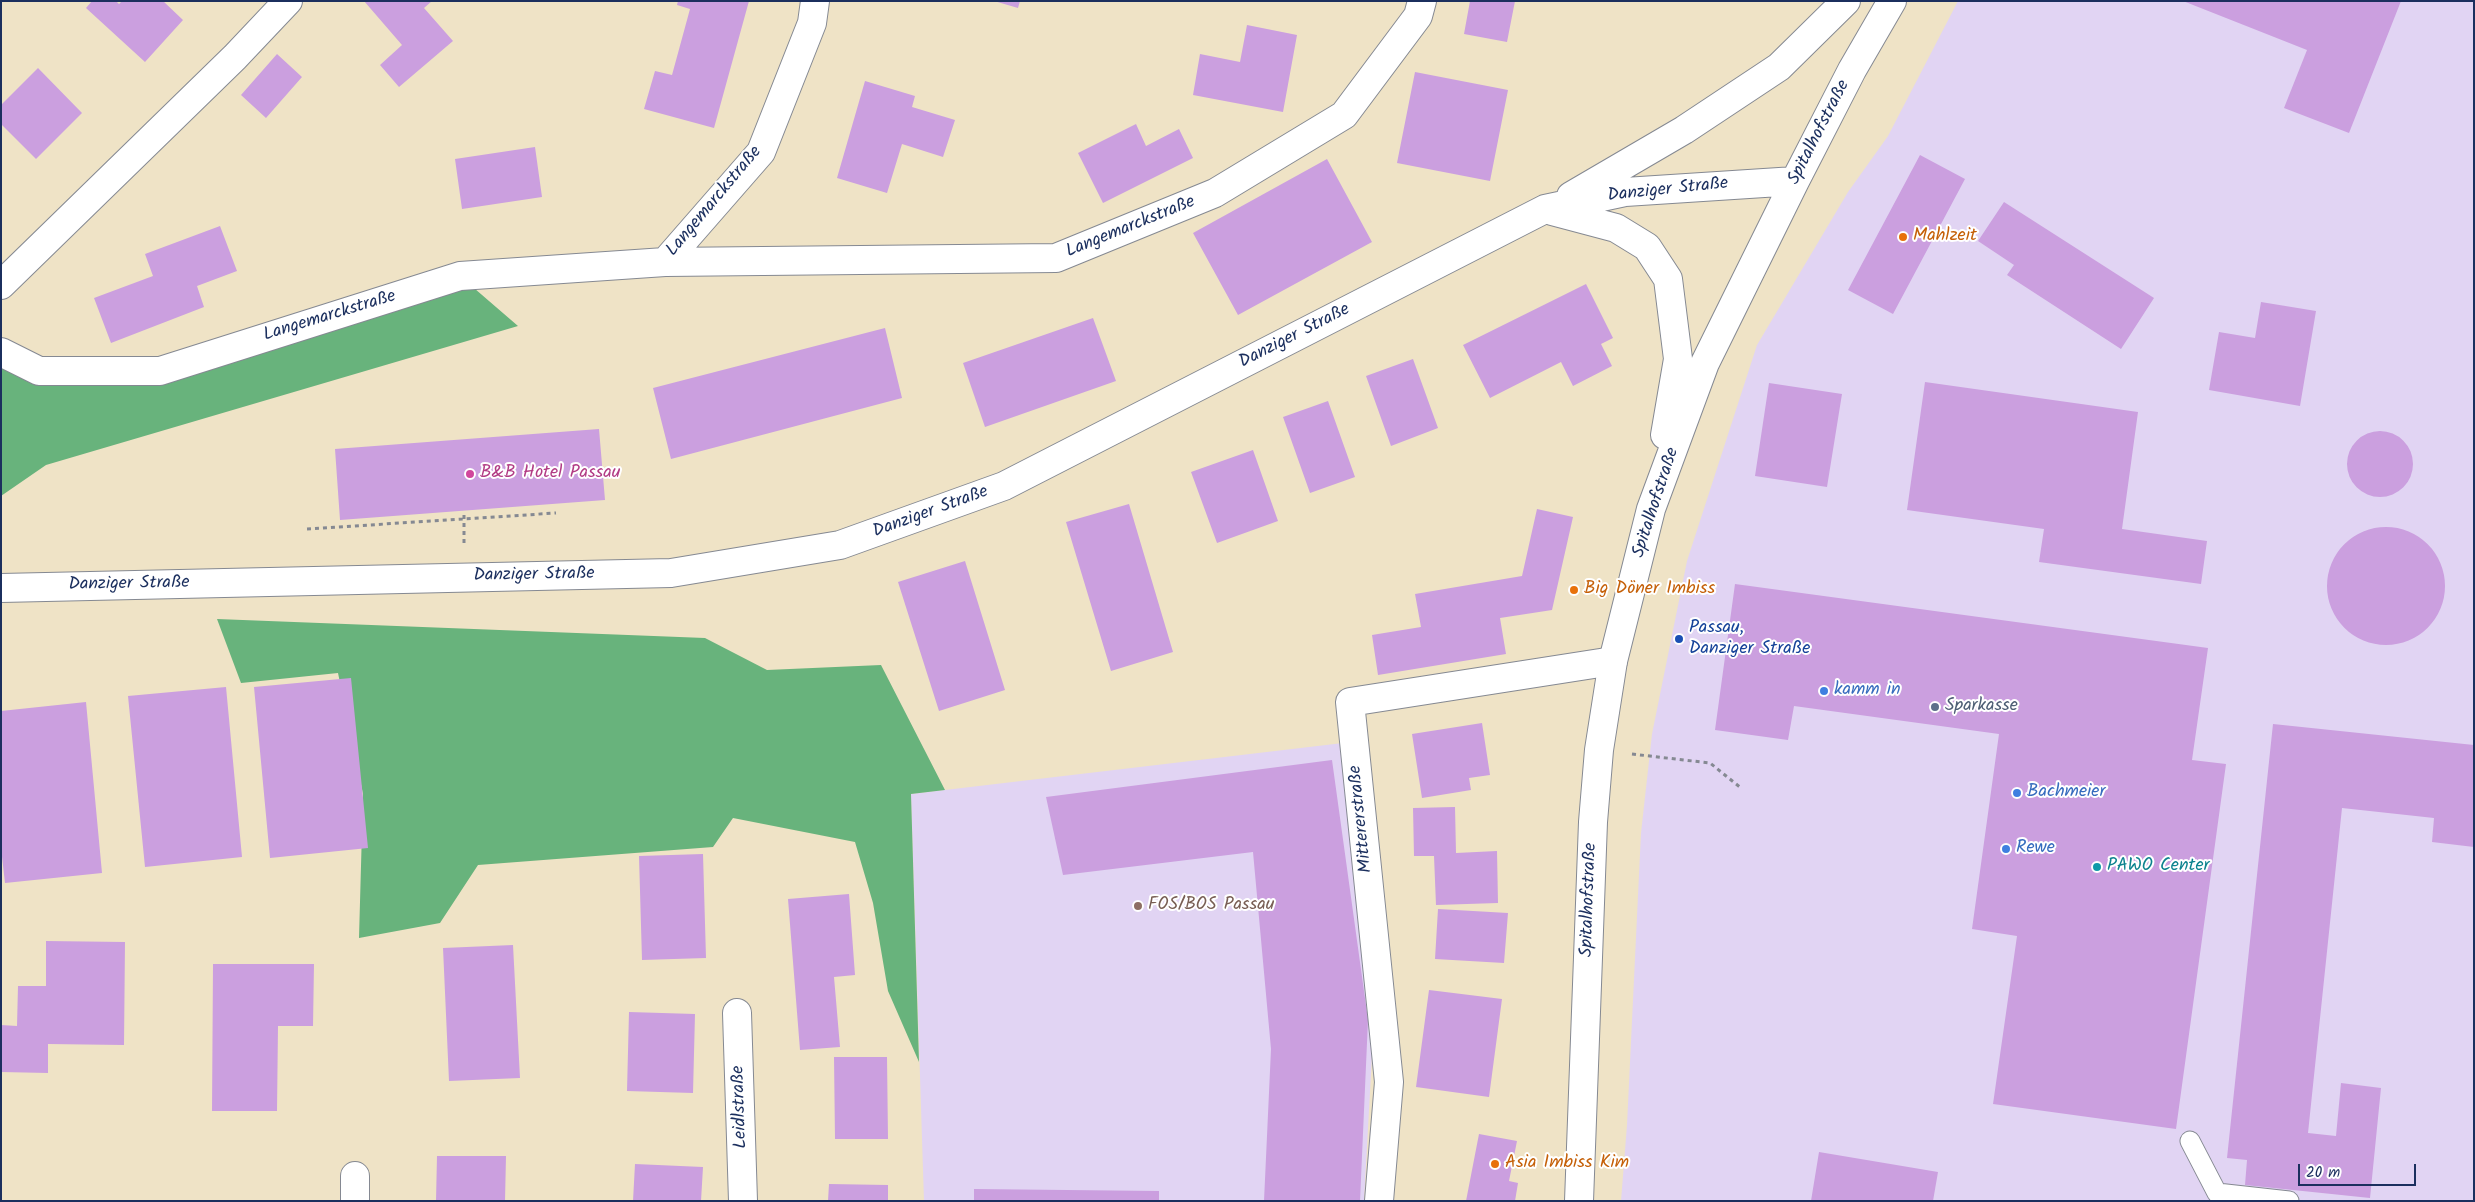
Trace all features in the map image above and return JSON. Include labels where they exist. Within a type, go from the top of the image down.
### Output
[{"type":"street","points":[[1,285],[235,57],[288,1]]},
{"type":"street","name":"Langemarckstraße","points":[[665,262],[761,152],[812,23],[815,1]]},
{"type":"street","name":"Langemarckstraße","points":[[1,352],[39,371],[160,371],[460,276],[665,262],[1056,258],[1215,194],[1344,116],[1418,16],[1422,1]]},
{"type":"street","points":[[1548,209],[1684,130],[1779,67],[1846,1]]},
{"type":"street","name":"Spitalhofstraße","points":[[1579,1201],[1593,822],[1599,750],[1613,661],[1651,509],[1705,363],[1795,180],[1852,70],[1892,1]]},
{"type":"street","name":"Danziger Straße","points":[[1,588],[671,573],[840,546],[1004,486],[1548,209],[1625,192],[1795,180]]},
{"type":"street","points":[[1548,209],[1616,228],[1647,248],[1668,279],[1678,360],[1651,509]]},
{"type":"street","name":"Mittererstraße","points":[[1379,1201],[1389,1082],[1350,702],[1613,661]]},
{"type":"street","name":"Leidlstraße","points":[[737,1013],[743,1201]]},
{"type":"lane","points":[[2190,1141],[2217,1193],[2289,1201]]},
{"type":"path","points":[[464,511],[464,519]]},
{"type":"path","points":[[307,529],[556,513]]},
{"type":"path","points":[[1599,750],[1710,763],[1741,788]]},
{"type":"shaded area","points":[[1958,1],[2474,1],[2474,1201],[1621,1201],[1627,1125],[1641,833],[1652,734],[1687,561],[1757,345],[1848,192],[1888,136]]},
{"type":"shaded area","name":"FOS/BOS Passau","points":[[1343,743],[1374,1019],[1364,1201],[924,1201],[911,794]]},
{"type":"green space","points":[[460,276],[518,326],[46,465],[1,496],[1,367],[160,371]]},
{"type":"green space","points":[[217,619],[705,638],[767,670],[881,665],[945,790],[911,794],[919,1062],[888,991],[873,903],[855,842],[733,818],[713,847],[478,865],[440,923],[359,938],[363,794],[338,673],[241,683]]},
{"type":"building","points":[[92,1],[116,1],[119,4],[122,1],[163,1],[183,20],[145,62],[86,8]]},
{"type":"building","points":[[364,1],[432,1],[424,8],[453,41],[399,87],[380,65],[402,45]]},
{"type":"building","points":[[678,1],[749,1],[714,128],[644,109],[655,71],[672,75],[690,9],[677,5]]},
{"type":"building","points":[[994,1],[1020,1],[1018,8]]},
{"type":"building","points":[[1470,1],[1515,1],[1507,42],[1464,34]]},
{"type":"building","points":[[2183,1],[2401,1],[2349,133],[2284,108],[2307,50]]},
{"type":"building","points":[[1247,25],[1297,35],[1283,112],[1193,95],[1200,54],[1240,62]]},
{"type":"building","points":[[277,54],[302,77],[266,118],[241,95]]},
{"type":"building","points":[[38,68],[82,113],[36,159],[1,124],[1,105]]},
{"type":"building","points":[[1415,72],[1508,90],[1490,181],[1397,163]]},
{"type":"building","points":[[865,81],[915,96],[912,107],[955,120],[943,157],[902,144],[887,193],[837,178]]},
{"type":"building","points":[[1136,124],[1146,146],[1179,129],[1193,158],[1103,203],[1078,153]]},
{"type":"building","points":[[535,147],[542,197],[462,209],[455,159]]},
{"type":"building","points":[[1920,155],[1965,179],[1893,314],[1848,290]]},
{"type":"building","points":[[1327,159],[1372,242],[1238,315],[1193,233]]},
{"type":"building","points":[[2004,202],[2154,298],[2121,349],[2007,275],[2014,265],[1978,241]]},
{"type":"building","points":[[220,226],[237,271],[197,286],[204,307],[111,343],[94,298],[153,276],[145,254]]},
{"type":"building","points":[[1586,284],[1613,338],[1601,344],[1612,366],[1573,386],[1561,362],[1490,398],[1463,345]]},
{"type":"building","points":[[2261,302],[2316,311],[2300,406],[2209,390],[2219,332],[2255,338]]},
{"type":"building","points":[[1093,318],[1116,381],[985,427],[963,363]]},
{"type":"building","points":[[885,328],[902,398],[671,459],[653,388]]},
{"type":"building","points":[[1413,359],[1438,428],[1391,446],[1366,376]]},
{"type":"building","points":[[1925,382],[2138,412],[2122,529],[2207,541],[2201,584],[2039,562],[2044,529],[1907,510]]},
{"type":"building","points":[[1769,383],[1842,394],[1827,487],[1755,476]]},
{"type":"building","points":[[1328,401],[1355,477],[1310,493],[1283,417]]},
{"type":"building","name":"B&B Hotel Passau","points":[[599,429],[605,500],[340,520],[335,449]]},
{"type":"building","points":[[2380,431],[2392,434],[2403,441],[2410,452],[2413,464],[2410,476],[2403,487],[2392,494],[2380,497],[2368,494],[2357,487],[2350,476],[2347,464],[2350,452],[2357,441],[2368,434]]},
{"type":"building","points":[[1253,450],[1278,521],[1217,543],[1191,472]]},
{"type":"building","points":[[1129,504],[1173,652],[1111,671],[1066,522]]},
{"type":"building","points":[[1537,509],[1573,517],[1552,610],[1500,618],[1506,654],[1378,675],[1372,635],[1421,627],[1415,594],[1522,576]]},
{"type":"building","points":[[2386,527],[2409,532],[2428,544],[2440,563],[2445,586],[2440,609],[2428,628],[2409,640],[2386,645],[2363,640],[2344,628],[2332,609],[2327,586],[2332,563],[2344,544],[2363,532]]},
{"type":"building","points":[[965,561],[1005,690],[939,711],[898,582]]},
{"type":"building","name":"PAWO Center","points":[[1735,584],[2208,648],[2192,760],[2226,764],[2176,1129],[1993,1104],[2017,936],[1972,929],[1999,734],[1794,706],[1788,740],[1715,730]]},
{"type":"building","points":[[351,678],[368,848],[270,858],[254,687]]},
{"type":"building","points":[[226,687],[242,857],[145,867],[128,696]]},
{"type":"building","points":[[86,702],[102,873],[5,883],[1,848],[1,711]]},
{"type":"building","points":[[1482,723],[1490,775],[1469,778],[1471,790],[1422,798],[1412,734]]},
{"type":"building","points":[[2273,724],[2474,745],[2474,847],[2432,842],[2434,818],[2342,808],[2308,1133],[2336,1136],[2341,1083],[2381,1088],[2370,1198],[2245,1185],[2247,1160],[2227,1158]]},
{"type":"building","points":[[1332,760],[1368,1020],[1360,1201],[1264,1201],[1271,1049],[1253,852],[1063,875],[1046,797]]},
{"type":"building","points":[[1455,807],[1456,853],[1497,851],[1498,903],[1436,905],[1434,856],[1414,856],[1413,808]]},
{"type":"building","points":[[703,854],[706,958],[642,960],[639,856]]},
{"type":"building","points":[[849,894],[855,975],[834,977],[840,1047],[800,1050],[788,899]]},
{"type":"building","points":[[1438,909],[1508,913],[1504,963],[1435,959]]},
{"type":"building","points":[[46,941],[125,942],[124,1045],[48,1044],[48,1073],[1,1072],[1,1025],[17,1026],[18,986],[46,986]]},
{"type":"building","points":[[513,945],[520,1078],[449,1081],[443,948]]},
{"type":"building","points":[[213,964],[314,964],[313,1026],[278,1026],[277,1111],[212,1111]]},
{"type":"building","points":[[1429,990],[1502,999],[1489,1097],[1416,1087]]},
{"type":"building","points":[[629,1012],[695,1014],[693,1093],[627,1091]]},
{"type":"building","points":[[834,1057],[887,1057],[888,1139],[835,1139]]},
{"type":"building","points":[[1479,1134],[1517,1141],[1509,1181],[1518,1183],[1515,1201],[1466,1201]]},
{"type":"building","points":[[1819,1152],[1938,1172],[1933,1201],[1811,1201]]},
{"type":"building","points":[[437,1156],[506,1156],[505,1201],[436,1201]]},
{"type":"building","points":[[635,1164],[703,1167],[701,1201],[633,1201]]},
{"type":"building","points":[[829,1184],[888,1185],[888,1201],[828,1201]]},
{"type":"building","points":[[974,1189],[1159,1191],[1159,1201],[974,1201]]},
{"type":"place","name":"Mahlzeit","points":[[1903,237]]},
{"type":"place","name":"B&B Hotel Passau","points":[[470,474]]},
{"type":"place","name":"Big Döner Imbiss","points":[[1574,590]]},
{"type":"place","name":"Passau, Danziger Straße","points":[[1679,639]]},
{"type":"place","name":"kamm in","points":[[1824,691]]},
{"type":"place","name":"Sparkasse","points":[[1935,707]]},
{"type":"place","name":"Bachmeier","points":[[2017,793]]},
{"type":"place","name":"Rewe","points":[[2006,849]]},
{"type":"place","name":"PAWO Center","points":[[2097,867]]},
{"type":"place","name":"FOS/BOS Passau","points":[[1138,906]]},
{"type":"place","name":"Asia Imbiss Kim","points":[[1495,1164]]}]
